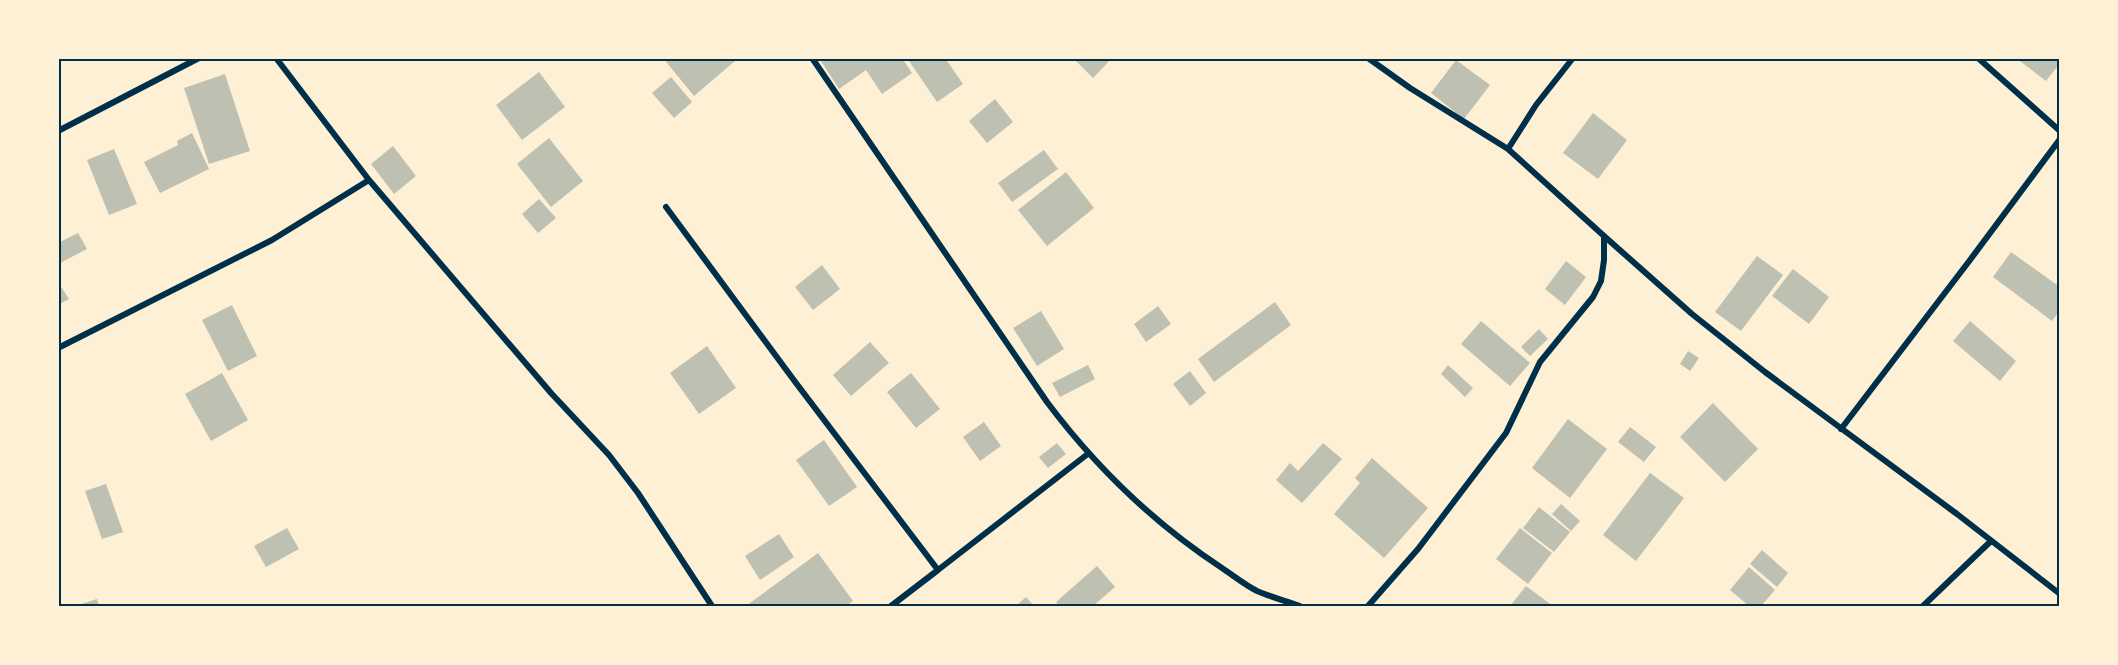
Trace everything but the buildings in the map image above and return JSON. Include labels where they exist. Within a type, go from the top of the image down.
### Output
[{"type":"street","points":[[58,131],[199,58]]},
{"type":"street","points":[[276,58],[369,180],[551,393],[609,455],[638,494],[712,606]]},
{"type":"street","points":[[812,58],[1047,402],[1089,453],[1153,515],[1194,549],[1256,590],[1300,606]]},
{"type":"street","points":[[1368,58],[1436,105],[1508,149],[1692,314],[1765,372],[2060,594]]},
{"type":"street","points":[[1508,149],[1536,105],[1573,58]]},
{"type":"street","points":[[1978,58],[2060,131]]},
{"type":"street","points":[[1842,429],[2060,139]]},
{"type":"street","points":[[58,348],[272,240],[369,180]]},
{"type":"street","points":[[666,207],[938,570]]},
{"type":"street","points":[[1368,606],[1418,549],[1499,443],[1540,362],[1593,297],[1601,281],[1605,260],[1604,237]]},
{"type":"street","points":[[891,606],[1089,453]]},
{"type":"street","points":[[1923,606],[1991,541]]}]
